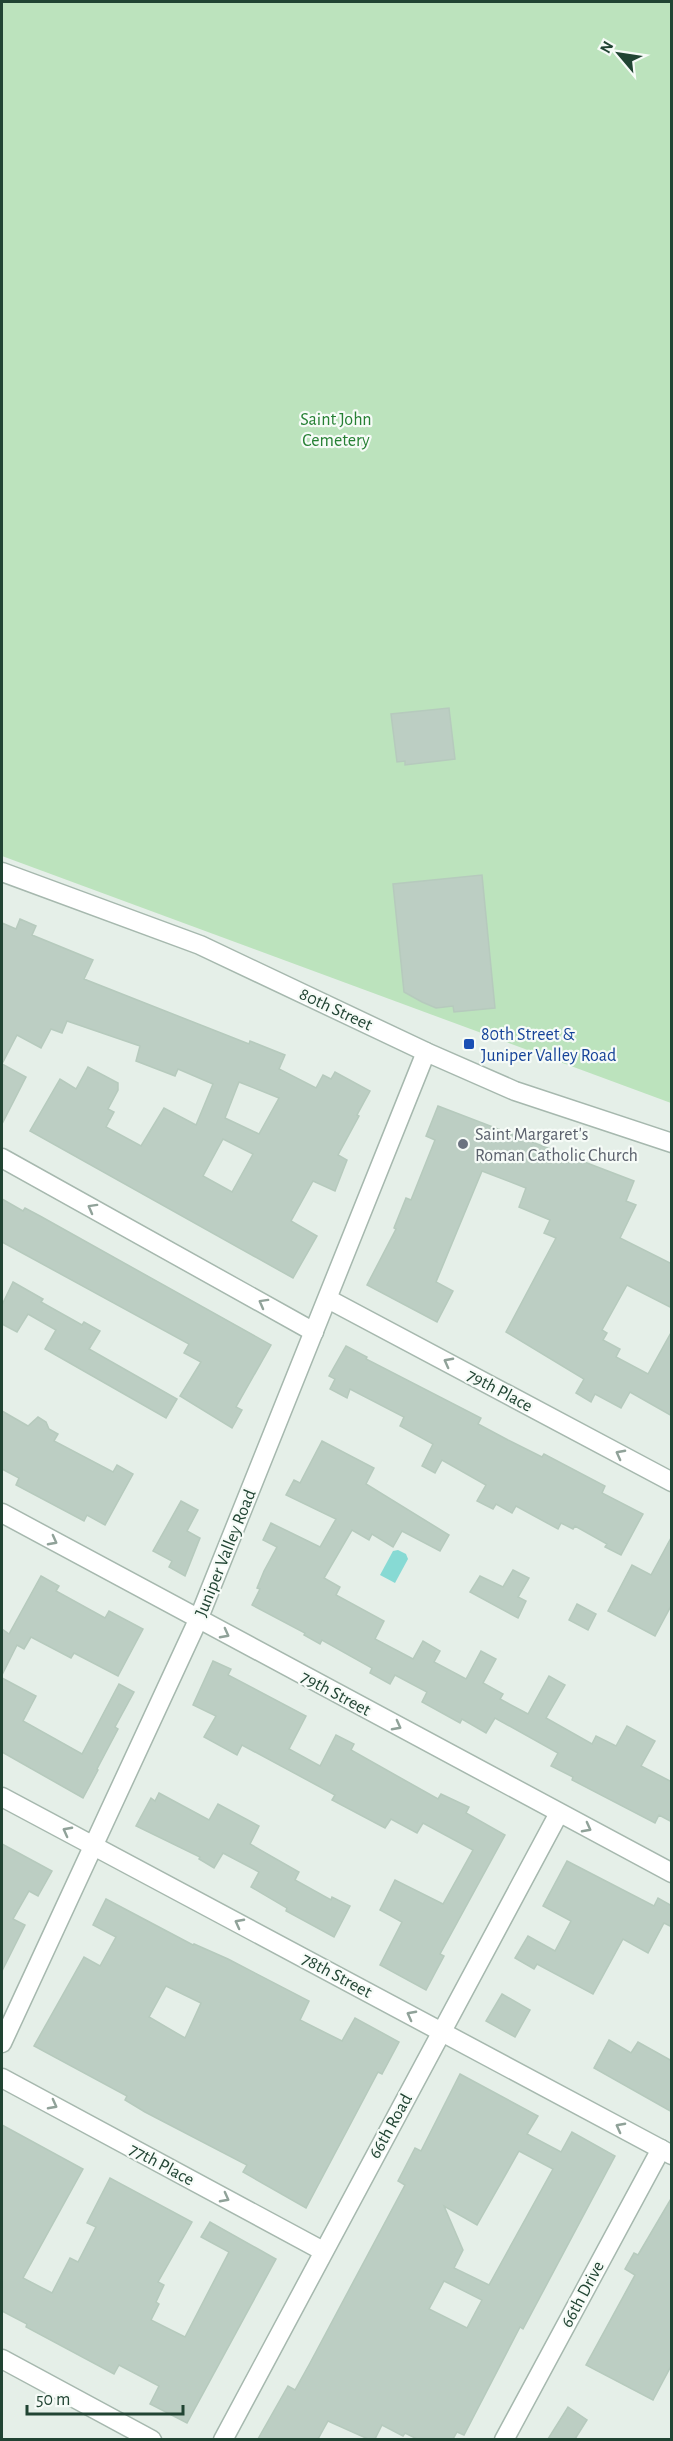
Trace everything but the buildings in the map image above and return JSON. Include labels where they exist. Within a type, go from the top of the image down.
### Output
[{"type":"street","name":"80th Street","points":[[2,872],[200,945],[426,1052],[515,1091],[672,1143]]},
{"type":"street","name":"Juniper Valley Road","points":[[2,2043],[198,1620],[426,1052]]},
{"type":"street","points":[[2,1158],[314,1332]]},
{"type":"street","name":"79th Place","points":[[328,1299],[672,1482]]},
{"type":"street","name":"79th Street","points":[[2,1513],[672,1873]]},
{"type":"street","name":"78th Street","points":[[2,1797],[666,2152]]},
{"type":"street","name":"66th Road","points":[[223,2439],[559,1813]]},
{"type":"street","name":"77th Place","points":[[2,2078],[323,2251]]},
{"type":"street","name":"66th Drive","points":[[504,2439],[666,2152]]},
{"type":"street","points":[[2,2359],[152,2439]]},
{"type":"green space","name":"Saint John Cemetery","points":[[2,2],[671,2],[671,1103],[2,856]]},
{"type":"water","points":[[398,1550],[406,1554],[408,1559],[395,1583],[380,1575],[393,1551]]},
{"type":"place","name":"80th Street & Juniper Valley Road","points":[[469,1044]]},
{"type":"place","name":"Saint Margaret's Roman Catholic Church","points":[[463,1144]]}]
